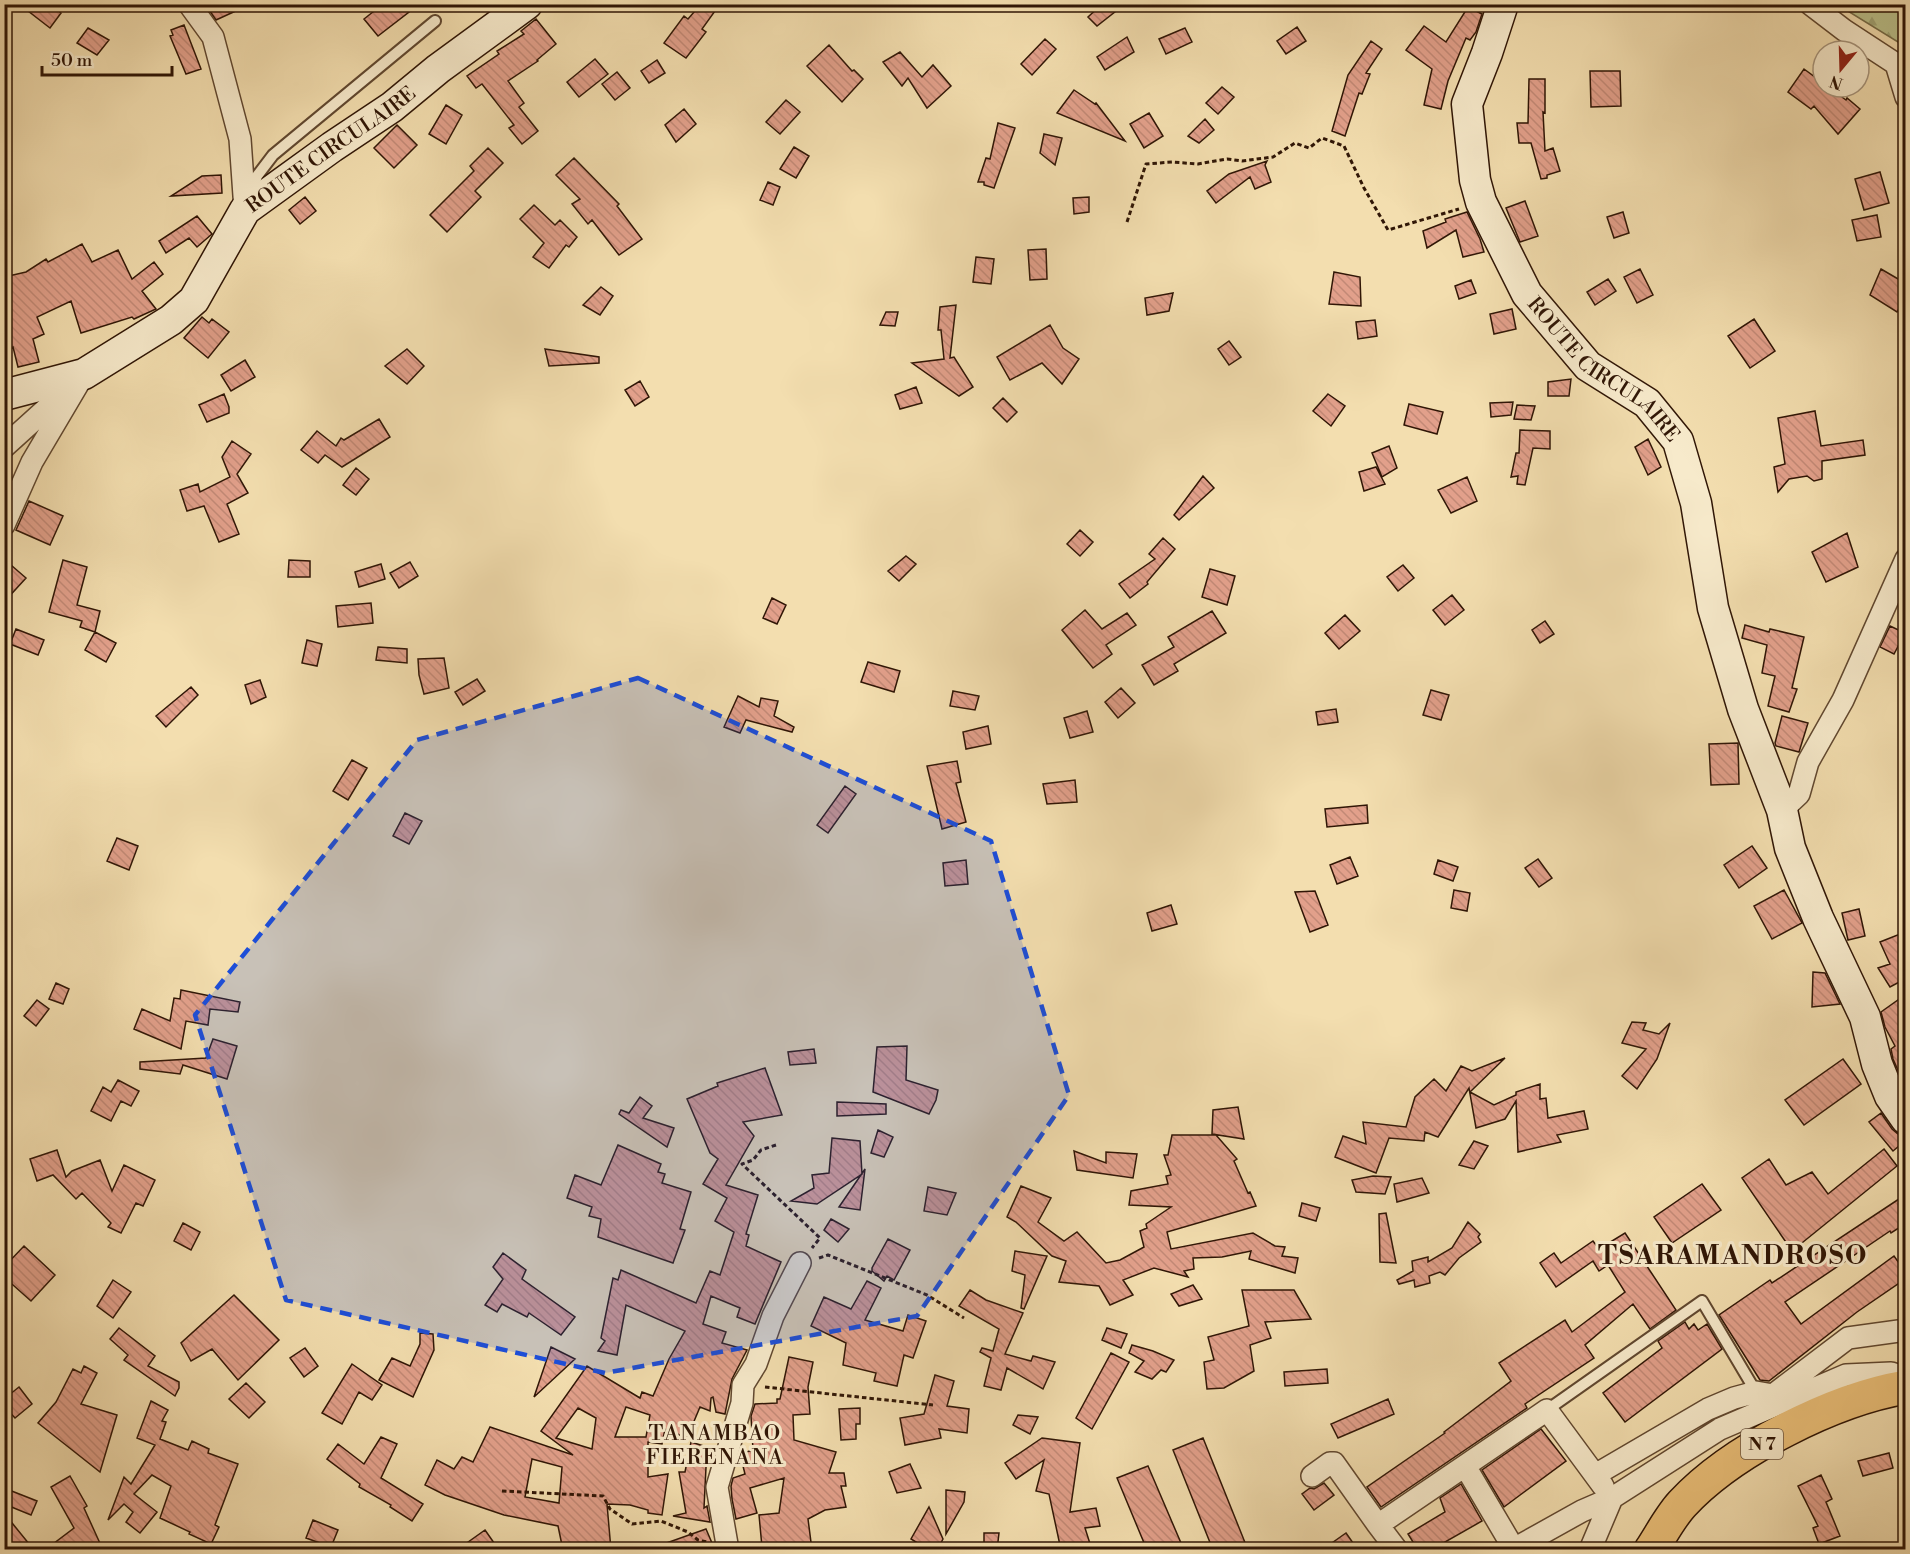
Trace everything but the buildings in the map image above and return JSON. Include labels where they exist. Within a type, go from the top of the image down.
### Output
[{"type":"main road","name":"N 7","points":[[1652,1550],[1680,1506],[1709,1478],[1743,1454],[1836,1407],[1879,1391],[1905,1387]]},
{"type":"street","points":[[189,4],[213,37],[216,48],[240,139],[245,210]]},
{"type":"street","name":"ROUTE CIRCULAIRE","points":[[4,395],[84,374],[171,320],[194,300],[245,210],[392,107],[438,69],[527,4]]},
{"type":"street","name":"ROUTE CIRCULAIRE","points":[[1503,4],[1467,104],[1475,180],[1481,202],[1527,294],[1588,366],[1647,403],[1677,441],[1696,503],[1713,608],[1743,709],[1782,810],[1790,848],[1814,909],[1865,1017],[1877,1064],[1890,1096],[1905,1119]]},
{"type":"street","points":[[1810,4],[1844,30],[1896,64],[1905,97]]},
{"type":"street","points":[[4,447],[84,374]]},
{"type":"street","points":[[4,525],[32,462],[84,374]]},
{"type":"street","points":[[1782,810],[1799,794],[1808,762],[1843,700],[1905,559]]},
{"type":"street","points":[[728,1550],[717,1487],[742,1403],[743,1385],[756,1364],[773,1316],[800,1263]]},
{"type":"street","points":[[1595,1474],[1708,1409],[1756,1392],[1773,1395],[1848,1338],[1905,1330]]},
{"type":"street","points":[[1465,1466],[1513,1549],[1582,1511],[1612,1498],[1720,1429],[1846,1375],[1891,1373],[1905,1378]]},
{"type":"street","points":[[1378,1525],[1547,1410],[1612,1498]]},
{"type":"street","points":[[1312,1476],[1330,1463],[1334,1463],[1397,1550]]},
{"type":"street","points":[[1590,1550],[1612,1498]]},
{"type":"lane","points":[[245,210],[257,176],[273,155],[435,21]]},
{"type":"lane","points":[[1547,1410],[1702,1301],[1756,1392]]},
{"type":"path","points":[[1128,222],[1146,164],[1172,162],[1198,164],[1227,159],[1242,161],[1273,157],[1295,143],[1309,148],[1322,138],[1344,146],[1388,230],[1481,202]]},
{"type":"path","points":[[776,1145],[761,1150],[753,1160],[742,1164],[820,1238],[800,1263]]},
{"type":"path","points":[[800,1263],[828,1255],[927,1296],[964,1318]]},
{"type":"path","points":[[743,1385],[933,1405]]},
{"type":"path","points":[[502,1491],[603,1496],[610,1509],[632,1524],[661,1521],[688,1532]]},
{"type":"highlighted area","points":[[638,678],[991,841],[1069,1095],[917,1316],[605,1373],[286,1300],[195,1015],[417,740]]},
{"type":"green space","points":[[1838,5],[1905,5],[1905,52],[1903,45]]},
{"type":"district","name":"TSARAMANDROSO","points":[[1733,1255]]},
{"type":"district","name":"TANAMBAO FIERENANA","points":[[715,1445]]}]
